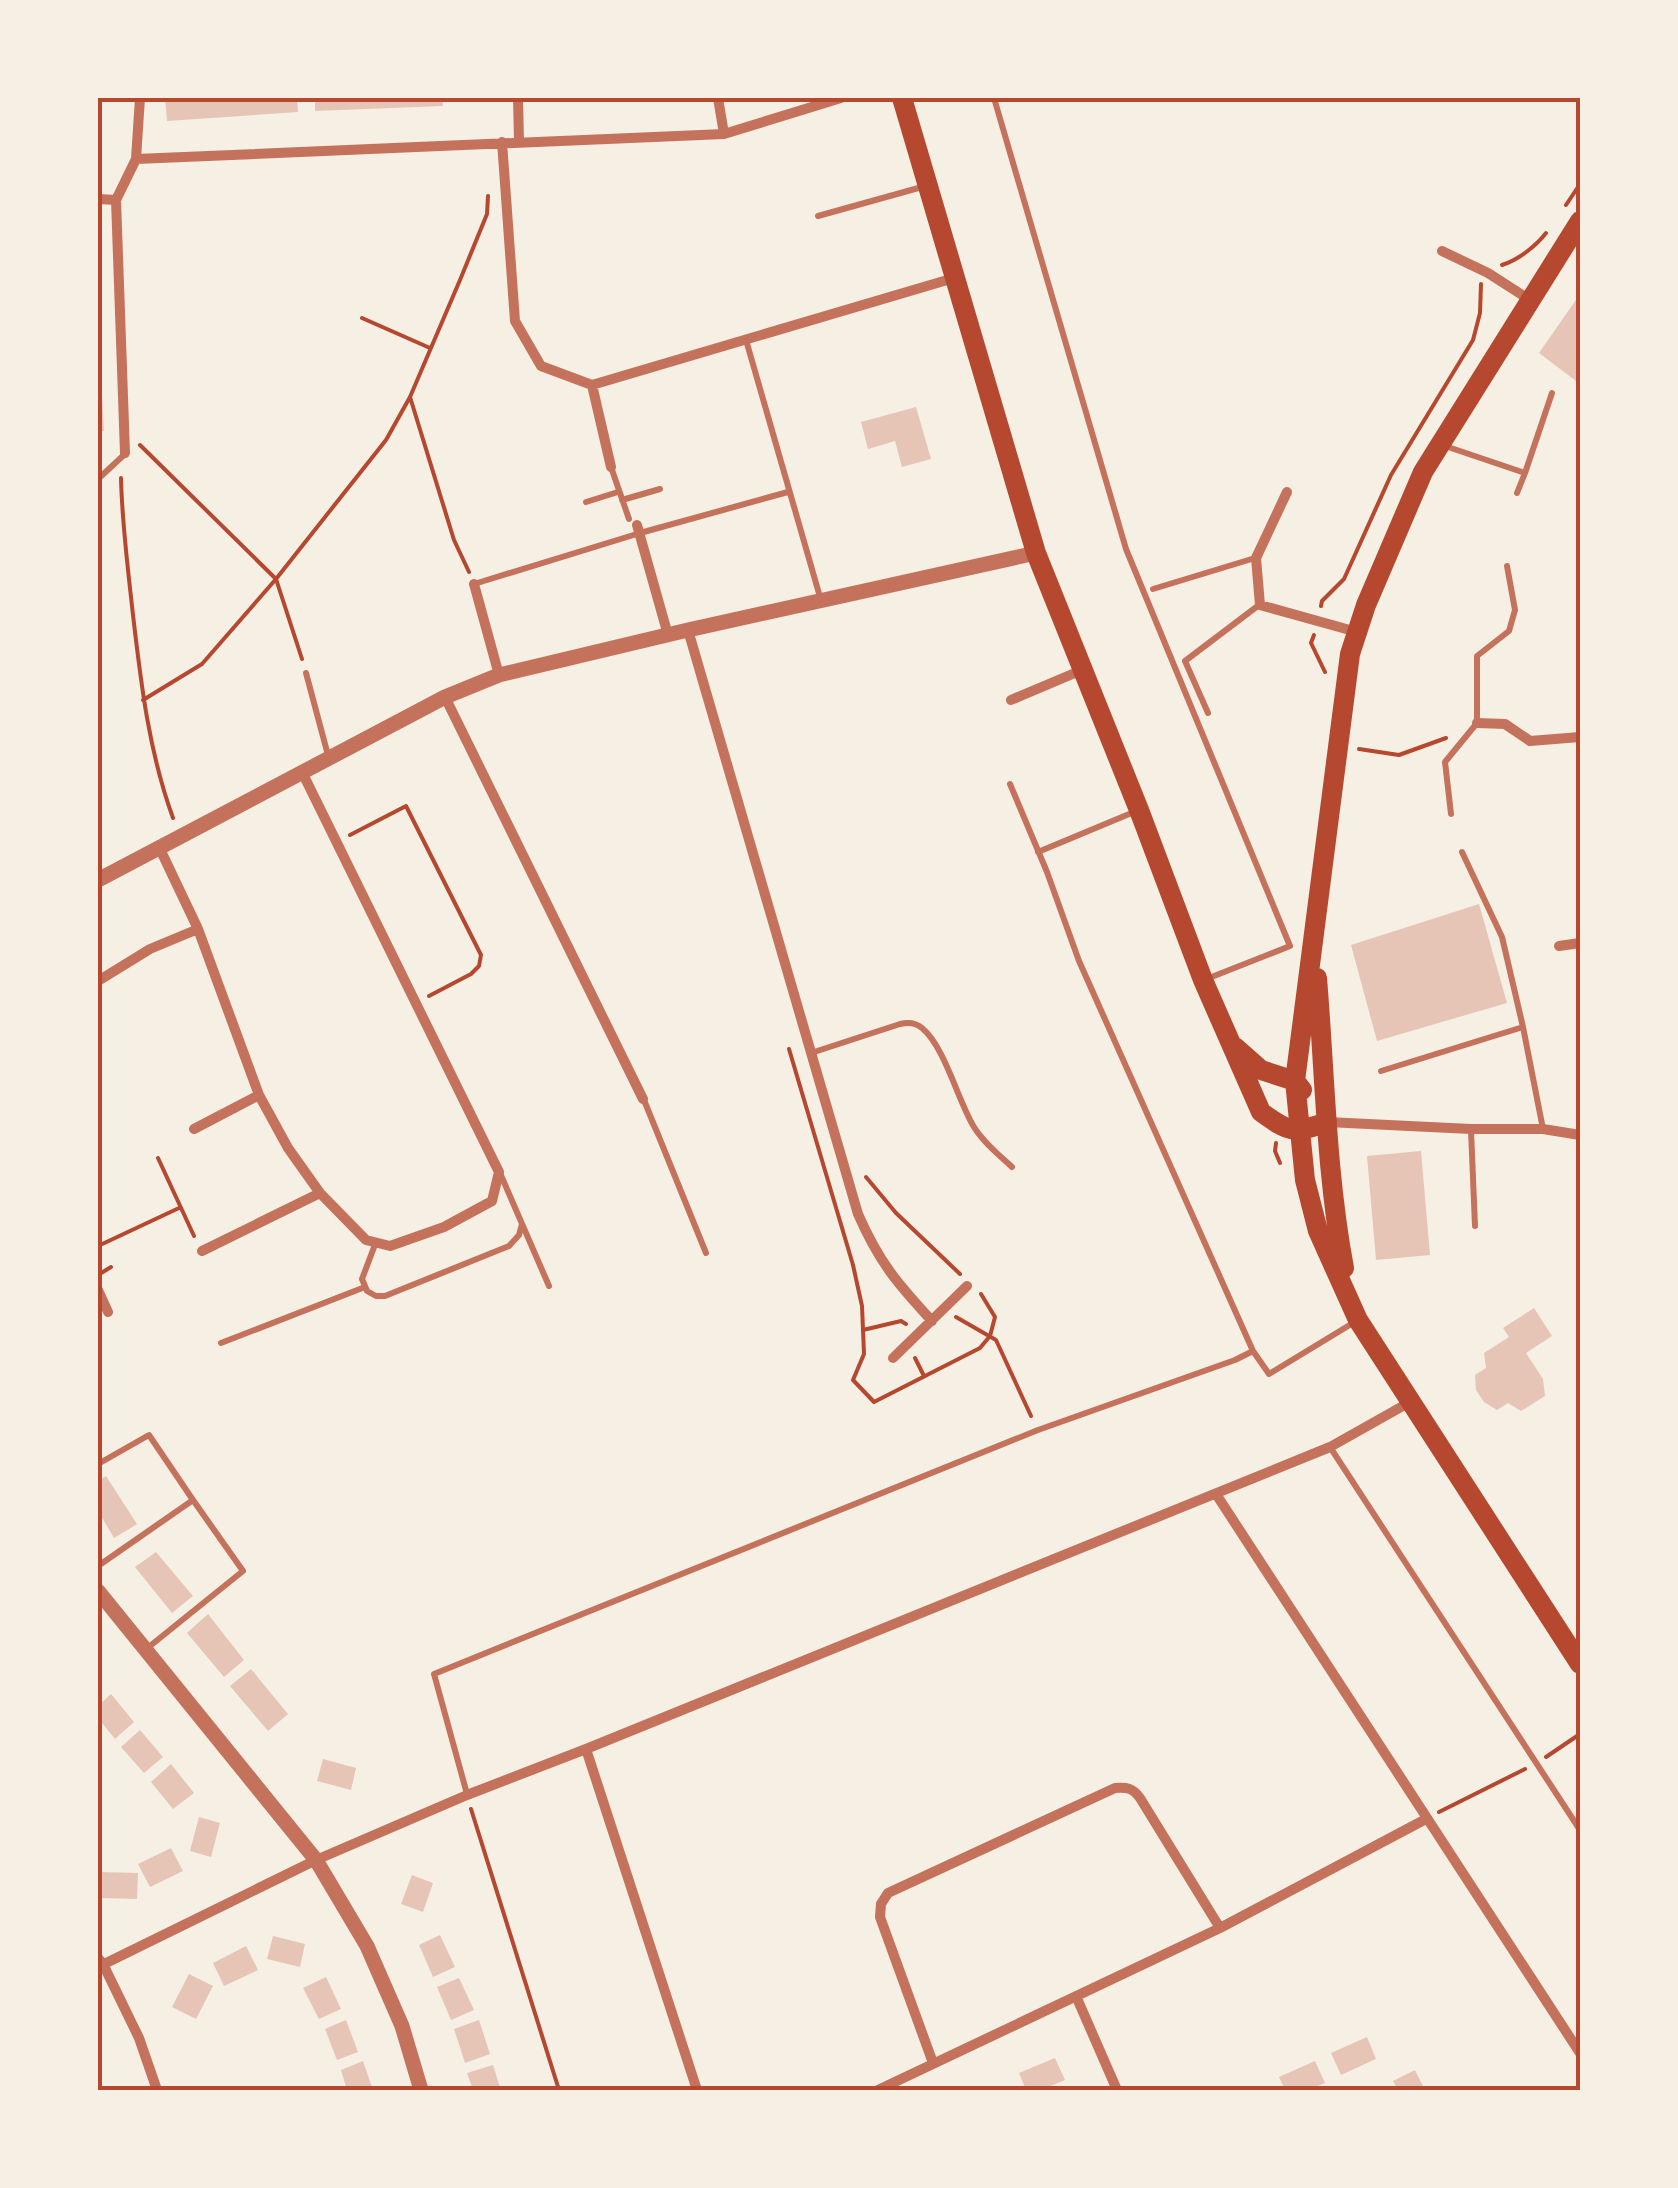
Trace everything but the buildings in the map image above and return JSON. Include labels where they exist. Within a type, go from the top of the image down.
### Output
[{"type":"main road","points":[[902,98],[1036,553],[1203,980],[1261,1112],[1300,1132],[1327,1122]]},
{"type":"main road","points":[[1580,222],[1423,472],[1366,604],[1350,654],[1295,1081],[1305,1180],[1318,1232],[1358,1320],[1580,1664]]},
{"type":"main road","points":[[1314,936],[1337,1228],[1350,1298]]},
{"type":"main road","points":[[1230,1043],[1261,1070],[1295,1081],[1327,1122]]},
{"type":"street","points":[[126,453],[116,200],[136,159],[140,98]]},
{"type":"street","points":[[518,98],[520,142]]},
{"type":"street","points":[[718,98],[724,134]]},
{"type":"street","points":[[136,159],[724,134],[842,98]]},
{"type":"street","points":[[502,142],[515,321],[540,366],[592,385],[955,277]]},
{"type":"street","points":[[98,199],[116,200]]},
{"type":"street","points":[[1442,251],[1488,273],[1530,301]]},
{"type":"street","points":[[592,385],[611,467]]},
{"type":"street","points":[[1286,492],[1256,558],[1260,604],[1357,632]]},
{"type":"street","points":[[635,526],[668,635]]},
{"type":"street","points":[[98,880],[444,697],[498,675],[1036,553]]},
{"type":"street","points":[[474,584],[498,675]]},
{"type":"street","points":[[688,630],[858,1214],[873,1250],[895,1282],[932,1321]]},
{"type":"street","points":[[1011,700],[1082,670]]},
{"type":"street","points":[[444,697],[643,1099]]},
{"type":"street","points":[[1478,724],[1505,724],[1530,741],[1580,737]]},
{"type":"street","points":[[160,848],[198,929],[259,1095],[288,1148],[320,1193],[366,1240],[390,1246],[444,1227],[492,1201],[500,1172],[302,772]]},
{"type":"street","points":[[98,981],[150,949],[198,929]]},
{"type":"street","points":[[1559,946],[1580,943]]},
{"type":"street","points":[[194,1129],[259,1095]]},
{"type":"street","points":[[1327,1122],[1543,1129],[1580,1135]]},
{"type":"street","points":[[202,1251],[320,1193]]},
{"type":"street","points":[[894,1358],[967,1286]]},
{"type":"street","points":[[98,1290],[108,1312]]},
{"type":"street","points":[[157,2090],[139,2038],[99,1963],[316,1860],[467,1795],[1330,1447],[1410,1402]]},
{"type":"street","points":[[1216,1494],[1580,2052]]},
{"type":"street","points":[[98,1590],[316,1860],[374,1962],[402,2026],[421,2090]]},
{"type":"street","points":[[586,1749],[697,2090]]},
{"type":"street","points":[[934,2064],[880,1917],[881,1904],[888,1893],[1115,1788],[1126,1787],[1135,1790],[1220,1928]]},
{"type":"street","points":[[878,2090],[1220,1928],[1426,1819]]},
{"type":"street","points":[[1076,1996],[1117,2090]]},
{"type":"lane","points":[[994,98],[1126,549],[1290,946],[1203,980]]},
{"type":"lane","points":[[818,216],[928,186]]},
{"type":"lane","points":[[746,339],[822,601]]},
{"type":"lane","points":[[1516,493],[1552,393]]},
{"type":"lane","points":[[1439,444],[1524,472]]},
{"type":"lane","points":[[98,479],[126,453]]},
{"type":"lane","points":[[611,467],[635,526]]},
{"type":"lane","points":[[586,502],[660,489]]},
{"type":"lane","points":[[474,584],[635,526],[788,492]]},
{"type":"lane","points":[[1153,589],[1256,558]]},
{"type":"lane","points":[[1451,814],[1445,762],[1478,724],[1477,656],[1509,630],[1515,610],[1507,566]]},
{"type":"lane","points":[[1208,713],[1185,661],[1260,604]]},
{"type":"lane","points":[[306,673],[329,758]]},
{"type":"lane","points":[[1010,784],[1079,961],[1253,1351],[1269,1374],[1358,1320]]},
{"type":"lane","points":[[1038,852],[1139,810]]},
{"type":"lane","points":[[1462,852],[1502,936],[1543,1129]]},
{"type":"lane","points":[[810,1054],[907,1022],[924,1029],[981,1137],[1012,1167]]},
{"type":"lane","points":[[1380,1071],[1523,1027]]},
{"type":"lane","points":[[643,1099],[706,1254]]},
{"type":"lane","points":[[1471,1129],[1475,1226]]},
{"type":"lane","points":[[500,1172],[550,1286]]},
{"type":"lane","points":[[376,1242],[362,1280],[367,1291],[386,1296],[509,1246],[519,1235],[522,1224]]},
{"type":"lane","points":[[222,1343],[365,1287]]},
{"type":"lane","points":[[467,1795],[434,1674],[1038,1430],[1253,1351]]},
{"type":"lane","points":[[98,1464],[149,1435],[243,1571],[145,1650]]},
{"type":"lane","points":[[1330,1447],[1580,1830]]},
{"type":"lane","points":[[98,1566],[192,1500]]},
{"type":"path","points":[[143,700],[202,664],[276,579],[386,440],[410,397],[487,214],[490,182],[503,167]]},
{"type":"path","points":[[362,318],[430,348]]},
{"type":"path","points":[[410,397],[454,540],[474,584]]},
{"type":"path","points":[[125,437],[138,444],[276,579],[306,673]]},
{"type":"path","points":[[126,453],[120,468],[122,513],[143,700],[163,790],[180,836]]},
{"type":"path","points":[[1338,746],[1399,755],[1442,738],[1466,738]]},
{"type":"path","points":[[336,842],[406,806],[481,955],[480,966],[471,974],[416,1003]]},
{"type":"path","points":[[789,1049],[862,1306],[864,1354],[853,1380],[874,1402],[980,1348],[990,1336],[995,1317],[984,1296],[896,1214],[865,1175]]},
{"type":"path","points":[[158,1158],[202,1251]]},
{"type":"path","points":[[98,1246],[181,1207]]},
{"type":"path","points":[[98,1274],[111,1267]]},
{"type":"path","points":[[942,1310],[996,1340],[1038,1430]]},
{"type":"path","points":[[863,1330],[901,1321],[920,1332]]},
{"type":"path","points":[[1426,1819],[1537,1763],[1580,1734]]},
{"type":"path","points":[[467,1795],[559,2090]]}]
